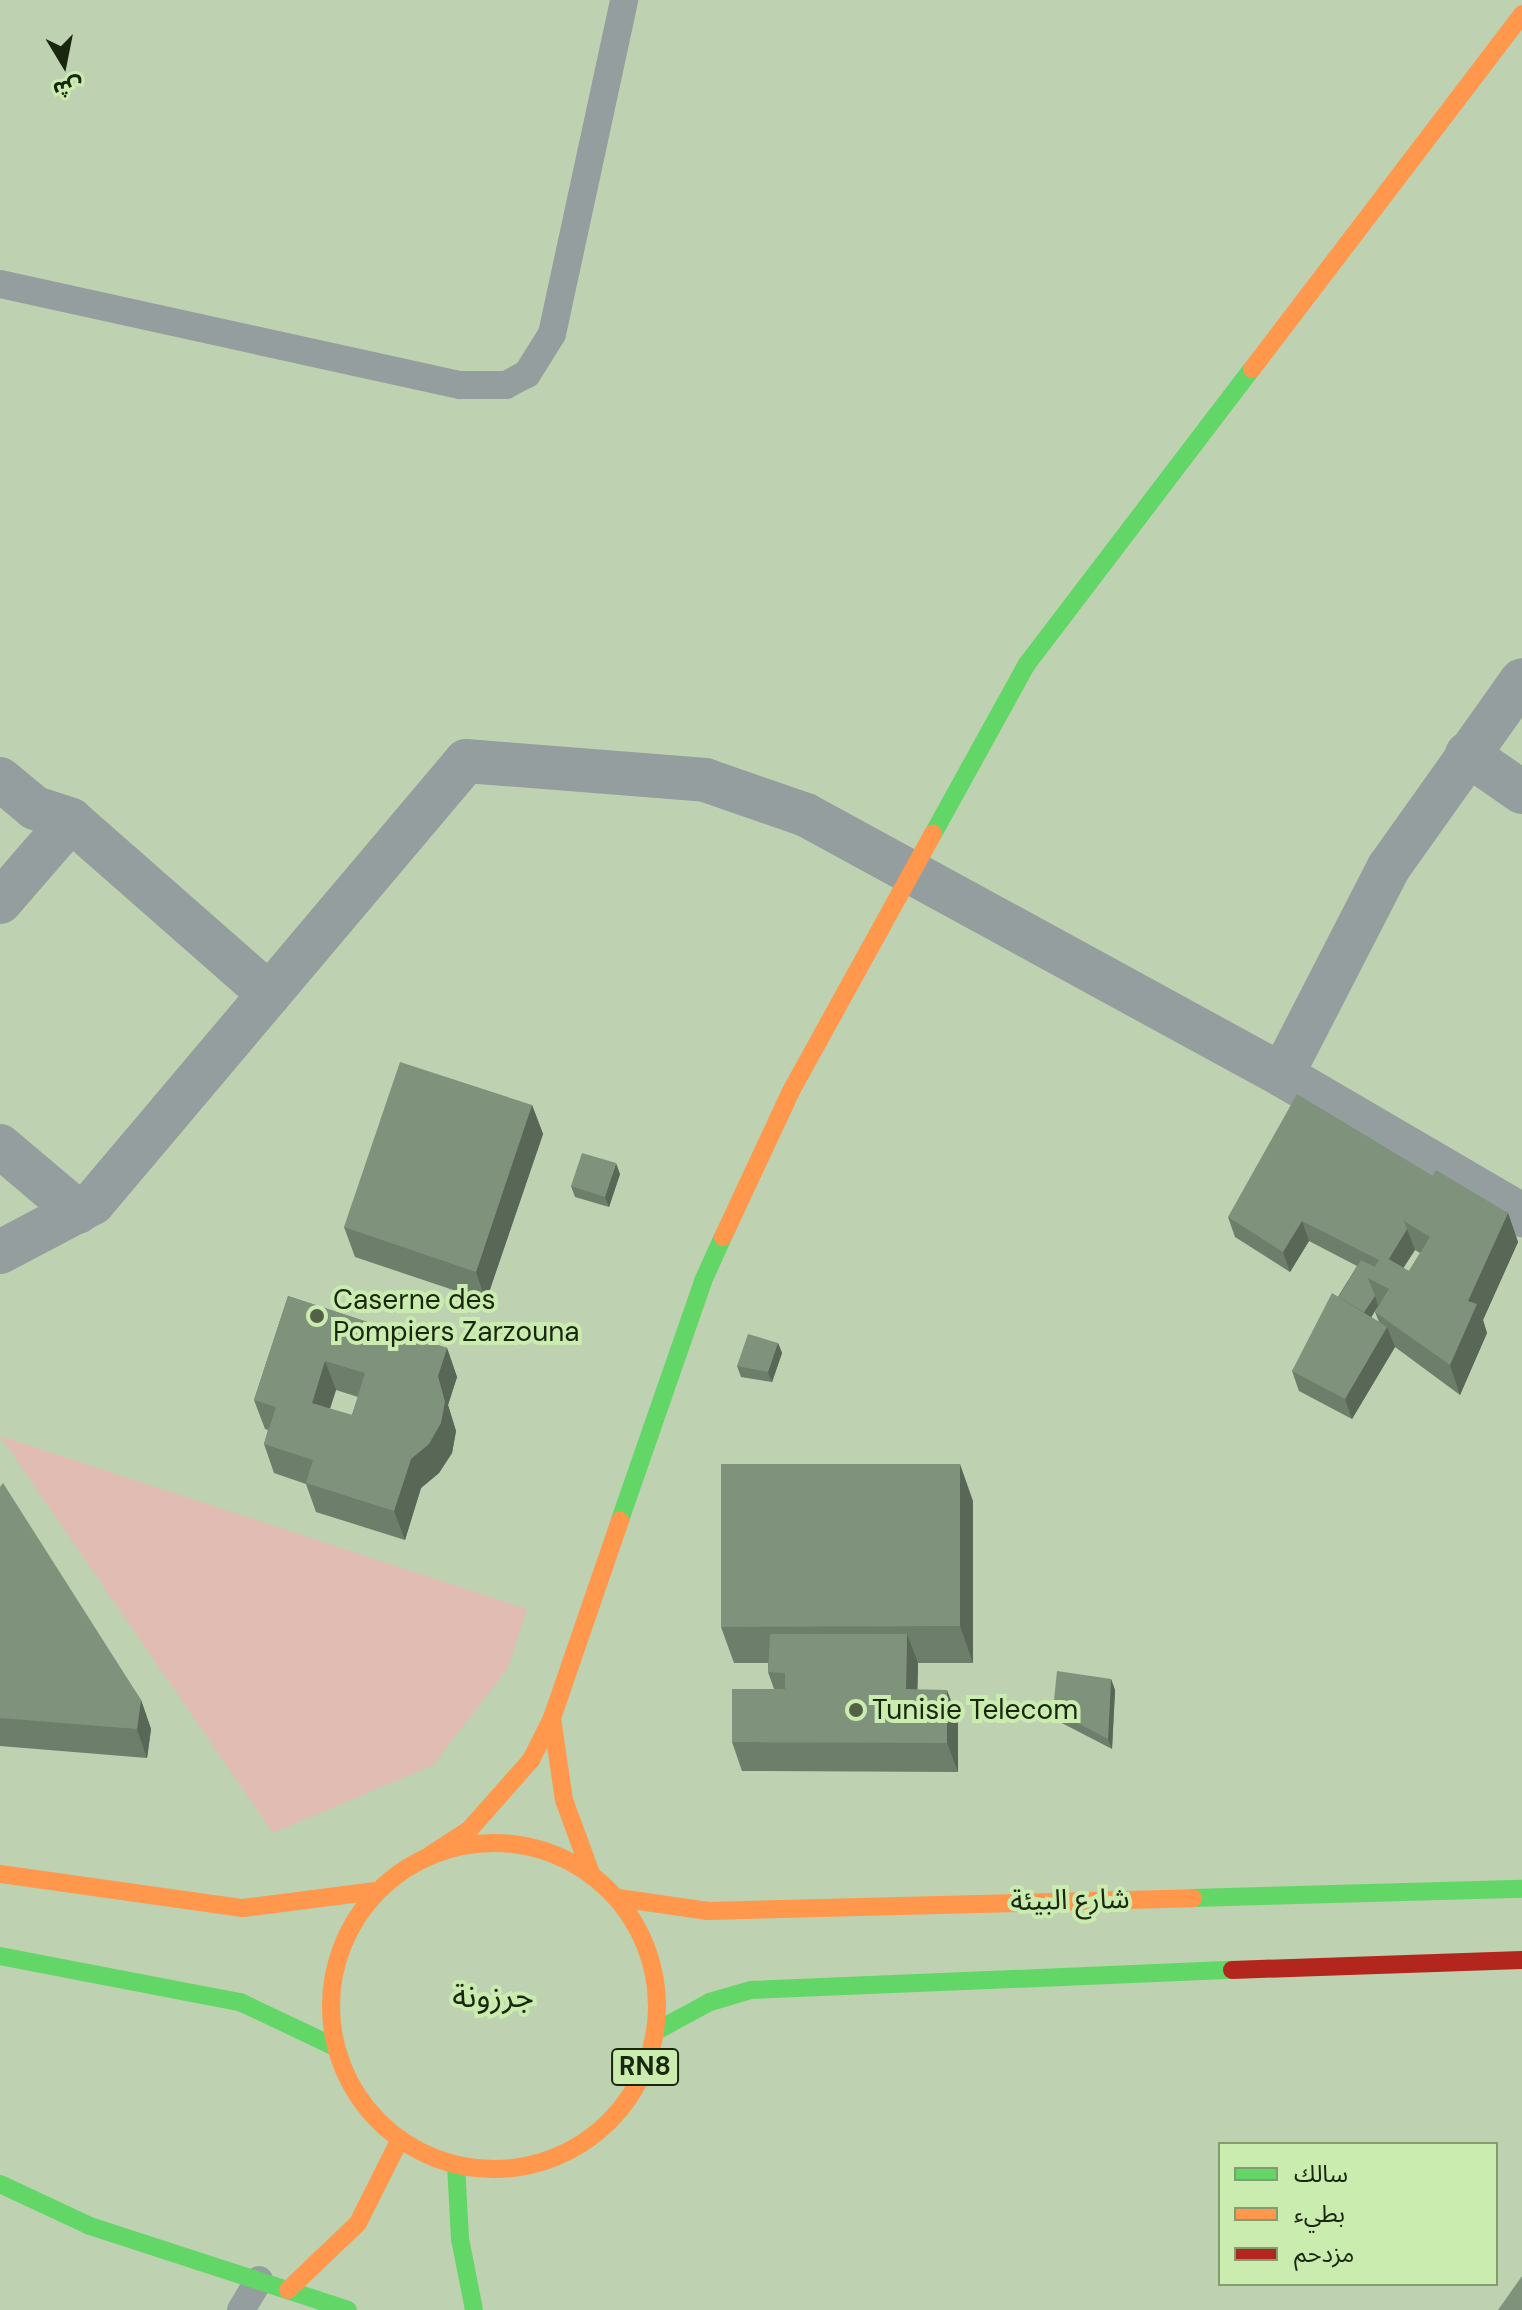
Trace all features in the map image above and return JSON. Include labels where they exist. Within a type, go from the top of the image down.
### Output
[{"type":"main road","points":[[430,1855],[469,1830],[503,1797],[552,1718],[703,1281],[791,1091],[910,868],[1027,664],[1522,14]]},
{"type":"main road","points":[[552,1718],[564,1800],[592,1876]]},
{"type":"main road","name":"RN8","points":[[498,1842],[537,1848],[592,1876],[618,1898],[638,1928],[654,1969],[660,2029],[649,2060],[619,2111],[570,2150],[512,2169],[456,2165],[400,2139],[378,2123],[354,2094],[333,2046],[330,1989],[341,1943],[376,1891],[430,1855],[498,1842]]},
{"type":"main road","name":"RN8","points":[[0,1874],[243,1908],[376,1891]]},
{"type":"main road","name":"شارع البيئة","points":[[618,1898],[708,1911],[1522,1889]]},
{"type":"main road","points":[[0,1956],[240,2002],[333,2046]]},
{"type":"main road","name":"RN8","points":[[660,2029],[710,2002],[751,1990],[805,1985],[1522,1960]]},
{"type":"main road","points":[[288,2290],[358,2223],[400,2139]]},
{"type":"main road","points":[[456,2165],[460,2239],[474,2310]]},
{"type":"main road","points":[[0,2184],[90,2226],[348,2310]]},
{"type":"street","points":[[1282,1075],[1389,867],[1522,680]]},
{"type":"street","points":[[1467,754],[1522,792]]},
{"type":"street","points":[[0,1252],[93,1203],[466,761],[705,780],[806,815],[910,868],[1282,1075],[1522,1215]]},
{"type":"street","points":[[0,779],[35,808],[71,820],[269,994]]},
{"type":"street","points":[[0,902],[71,820]]},
{"type":"street","points":[[0,1146],[78,1212]]},
{"type":"lane","points":[[0,284],[460,385],[506,385],[535,365],[552,334],[624,0]]},
{"type":"lane","points":[[241,2310],[259,2280]]},
{"type":"shaded area","points":[[0,1436],[527,1609],[508,1668],[433,1765],[273,1833]]},
{"type":"building","points":[[400,1062],[532,1105],[476,1272],[344,1227]]},
{"type":"building","points":[[1297,1094],[1433,1176],[1404,1221],[1407,1229],[1389,1259],[1382,1255],[1379,1260],[1302,1221],[1283,1252],[1228,1217]]},
{"type":"building","points":[[582,1153],[616,1163],[605,1197],[571,1186]]},
{"type":"building","points":[[1436,1170],[1508,1213],[1468,1301],[1477,1304],[1450,1365],[1375,1312],[1389,1289],[1368,1278],[1382,1255],[1409,1271],[1430,1237],[1404,1221]]},
{"type":"building","points":[[1361,1260],[1375,1267],[1368,1278],[1375,1296],[1364,1312],[1339,1297]]},
{"type":"building","points":[[1332,1293],[1387,1327],[1345,1399],[1292,1371]]},
{"type":"building","points":[[288,1296],[447,1348],[438,1376],[445,1402],[441,1423],[429,1444],[411,1459],[394,1511],[306,1483],[313,1460],[264,1444],[276,1407],[254,1400]],"holes":[[[325,1361],[365,1373],[352,1415],[312,1403]]]},
{"type":"building","points":[[748,1334],[778,1343],[768,1372],[737,1366]]},
{"type":"building","points":[[721,1464],[960,1464],[960,1626],[721,1627]]},
{"type":"building","points":[[3,1483],[141,1700],[137,1729],[0,1718],[0,1487]]},
{"type":"building","name":"Tunisie Telecom","points":[[770,1634],[907,1634],[906,1689],[947,1690],[947,1743],[732,1742],[732,1689],[785,1689],[785,1673],[768,1672]]},
{"type":"building","points":[[1057,1671],[1111,1679],[1108,1739],[1053,1710]]},
{"type":"building","points":[[1522,2276],[1522,2310],[1498,2310]]},
{"type":"traffic: fast","points":[[933,834],[1027,664],[1252,369]]},
{"type":"traffic: fast","points":[[620,1520],[703,1281],[723,1237]]},
{"type":"traffic: fast","points":[[1193,1898],[1522,1889]]},
{"type":"traffic: fast","points":[[0,1956],[240,2002],[333,2046]]},
{"type":"traffic: fast","points":[[660,2029],[710,2002],[751,1990],[1232,1970]]},
{"type":"traffic: fast","points":[[456,2165],[460,2239],[474,2310]]},
{"type":"traffic: fast","points":[[0,2184],[90,2226],[348,2310]]},
{"type":"traffic: slow","points":[[1252,369],[1522,14]]},
{"type":"traffic: slow","points":[[723,1237],[791,1091],[933,834]]},
{"type":"traffic: slow","points":[[430,1855],[469,1830],[531,1760],[552,1718],[620,1520]]},
{"type":"traffic: slow","points":[[552,1718],[564,1800],[592,1876]]},
{"type":"traffic: slow","points":[[494,1843],[526,1846],[556,1855],[585,1870],[609,1891],[630,1915],[645,1944],[654,1974],[657,2006],[654,2038],[645,2068],[630,2097],[609,2121],[585,2142],[556,2157],[526,2166],[494,2169],[462,2166],[432,2157],[403,2142],[379,2121],[358,2097],[343,2068],[334,2038],[331,2006],[334,1974],[343,1944],[358,1915],[379,1891],[403,1870],[432,1855],[462,1846],[494,1843]]},
{"type":"traffic: slow","points":[[0,1874],[243,1908],[376,1891]]},
{"type":"traffic: slow","points":[[618,1898],[708,1911],[1193,1898]]},
{"type":"traffic: slow","points":[[288,2290],[358,2223],[400,2139]]},
{"type":"traffic: jam","points":[[1232,1970],[1522,1960]]},
{"type":"place","name":"Caserne des Pompiers Zarzouna","points":[[317,1316]]},
{"type":"place","name":"Tunisie Telecom","points":[[856,1710]]},
{"type":"district","name":"جرزونة","points":[[493,1996]]}]
